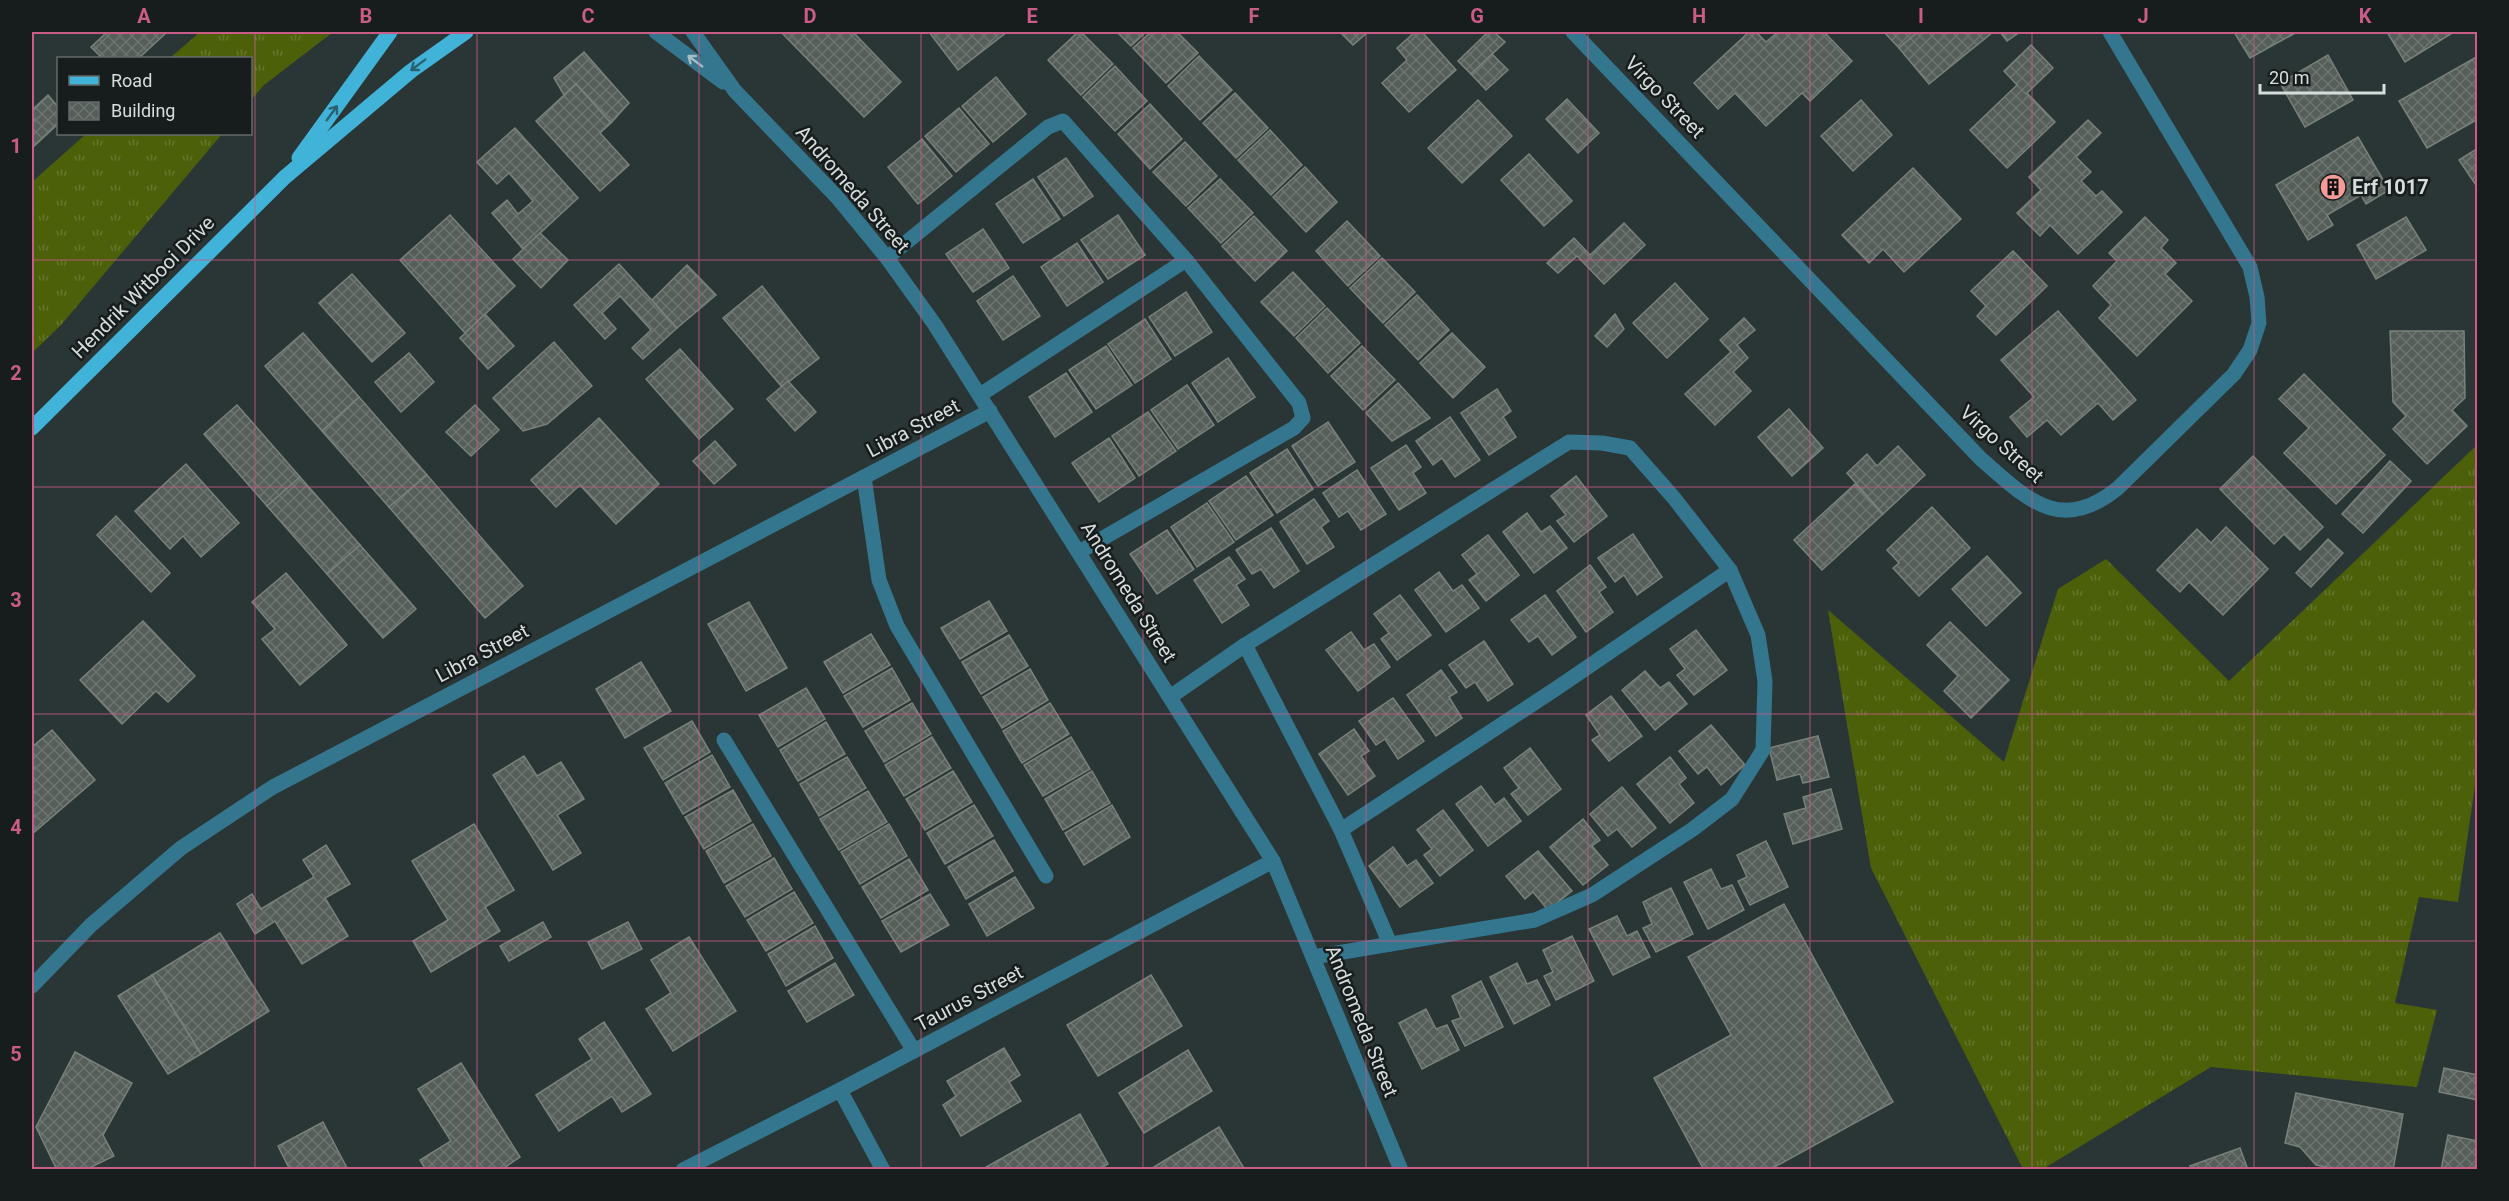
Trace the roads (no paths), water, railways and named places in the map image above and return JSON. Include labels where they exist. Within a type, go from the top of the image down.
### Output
[{"type":"main road","name":"Hendrik Witbooi Drive","points":[[285,177],[390,32]]},
{"type":"main road","name":"Hendrik Witbooi Drive","points":[[32,428],[285,177],[411,71],[466,32]]},
{"type":"street","name":"Andromeda Street","points":[[656,32],[735,91]]},
{"type":"street","name":"Andromeda Street","points":[[693,32],[735,91],[837,197],[887,258],[980,395],[1273,861],[1401,1170]]},
{"type":"street","name":"Virgo Street","points":[[1573,32],[1981,459],[2021,494],[2043,507],[2069,511],[2086,508],[2104,499],[2118,488],[2234,374],[2250,350],[2259,323],[2257,297],[2250,267],[2110,32]]},
{"type":"street","points":[[887,258],[1048,127],[1063,121],[1186,260],[1299,403],[1304,418],[1294,428],[1079,552]]},
{"type":"street","points":[[980,395],[1186,260]]},
{"type":"street","name":"Libra Street","points":[[32,986],[91,925],[181,848],[273,786],[990,411]]},
{"type":"street","points":[[1170,697],[1245,645],[1569,442],[1602,443],[1630,448],[1674,498],[1730,570],[1758,635],[1765,681],[1763,750],[1732,799],[1694,829],[1592,896],[1535,920],[1313,957]]},
{"type":"street","points":[[864,477],[879,580],[897,626],[1046,876]]},
{"type":"street","points":[[1341,830],[1557,688],[1730,570]]},
{"type":"street","points":[[1245,645],[1341,830],[1390,944]]},
{"type":"street","points":[[724,740],[914,1051]]},
{"type":"street","name":"Taurus Street","points":[[682,1170],[840,1090],[1273,861]]},
{"type":"street","points":[[840,1090],[883,1170]]},
{"type":"place","name":"Erf 1017","points":[[2333,187]]}]
